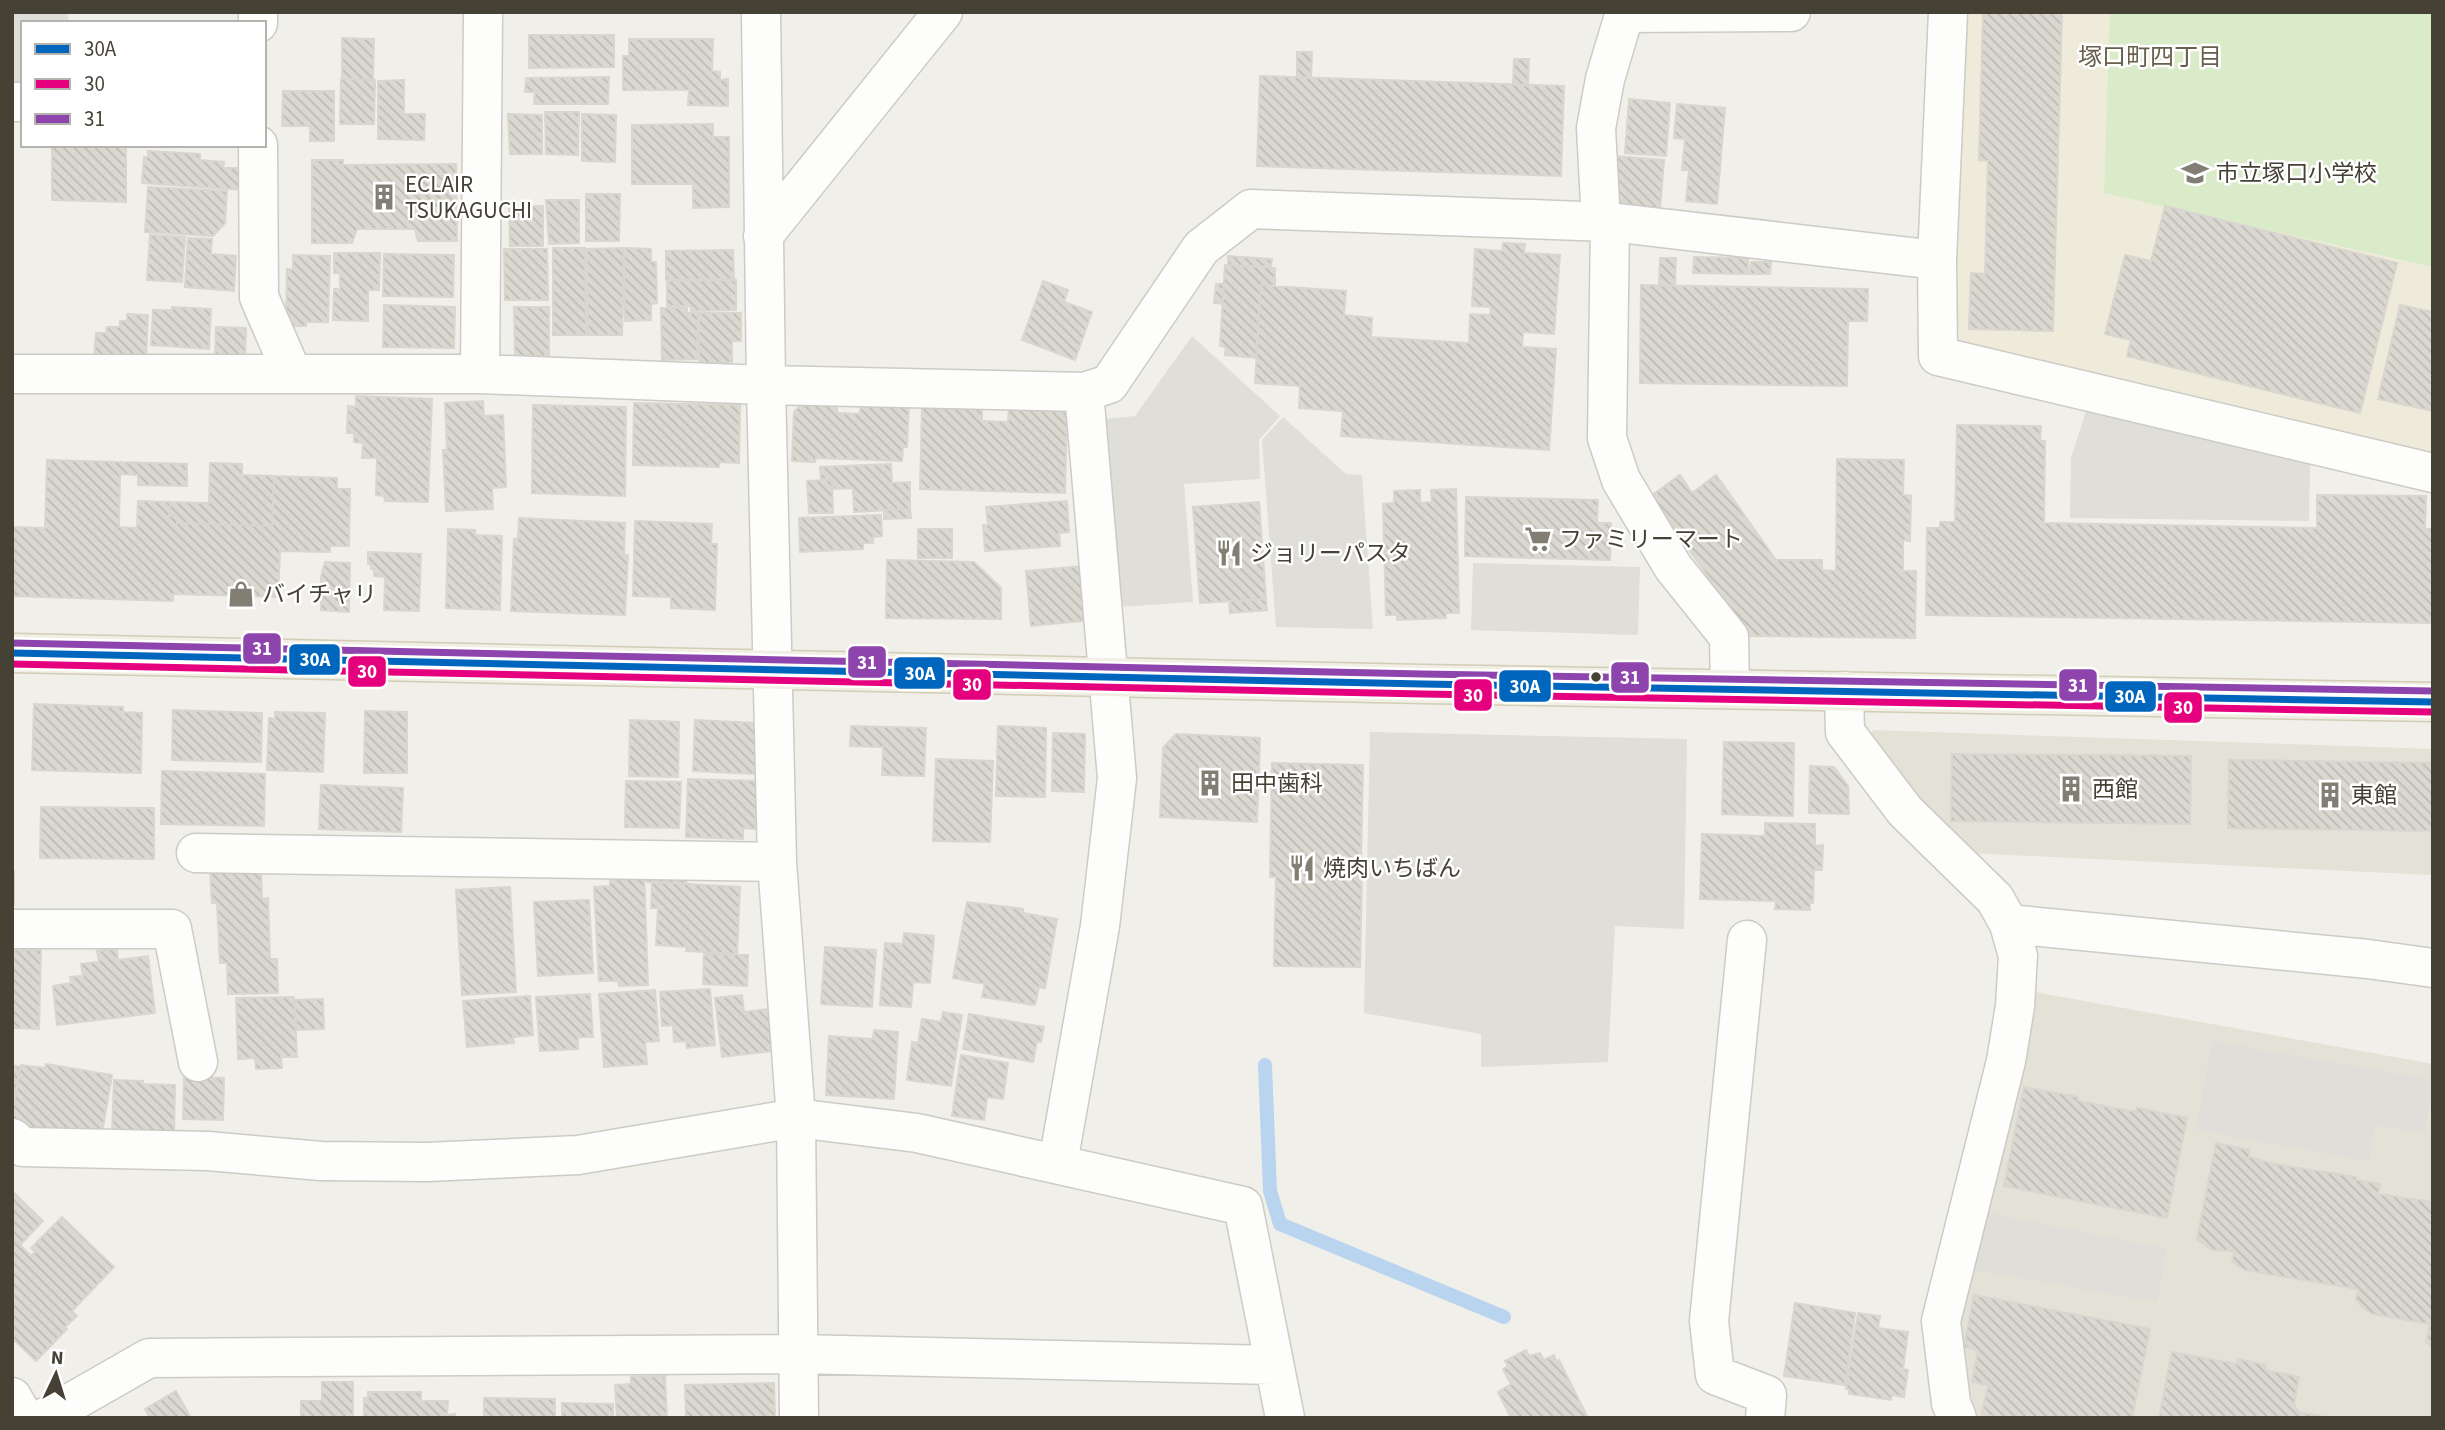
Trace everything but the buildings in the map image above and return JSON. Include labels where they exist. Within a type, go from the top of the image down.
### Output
[{"type":"main road","points":[[12,653],[2433,702]]},
{"type":"street","points":[[480,374],[483,12]]},
{"type":"street","points":[[761,12],[763,236],[777,862],[796,1118],[799,1418]]},
{"type":"street","points":[[763,236],[943,12]]},
{"type":"street","points":[[1730,689],[1729,637],[1673,567],[1621,480],[1607,439],[1605,222],[1597,128],[1605,79],[1625,13],[1791,12]]},
{"type":"street","points":[[1948,12],[1937,260],[1938,356],[2433,473]]},
{"type":"street","points":[[258,147],[259,297],[292,373]]},
{"type":"street","points":[[12,374],[480,374],[766,385],[1084,392],[1109,384],[1201,248],[1251,209],[1605,222],[1937,260]]},
{"type":"street","points":[[1058,1163],[1100,926],[1116,778],[1110,677],[1084,392]]},
{"type":"street","points":[[1844,691],[1845,732],[1905,811],[1995,899],[2009,924],[2018,956],[2006,1061],[1941,1321],[1951,1403],[1957,1418]]},
{"type":"street","points":[[196,853],[777,862]]},
{"type":"street","points":[[2009,924],[2368,959],[2433,968]]},
{"type":"street","points":[[12,929],[173,929],[198,1062]]},
{"type":"street","points":[[1747,940],[1709,1321],[1715,1375],[1767,1395],[1765,1418]]},
{"type":"street","points":[[12,1138],[23,1147],[208,1151],[321,1161],[427,1162],[578,1155],[796,1118],[917,1133],[1058,1163],[1243,1206],[1285,1418]]},
{"type":"street","points":[[44,1418],[149,1358],[797,1354],[1273,1365]]},
{"type":"street","points":[[12,1398],[24,1418]]},
{"type":"shaded area","points":[[12,12],[68,12],[69,21],[21,21],[21,84],[12,84]]},
{"type":"shaded area","name":"市立塚口小学校","points":[[1960,12],[2433,12],[2433,461],[1966,347],[1954,334]]},
{"type":"shaded area","points":[[1192,336],[1280,416],[1259,440],[1260,479],[1184,484],[1193,602],[1119,607],[1105,419],[1135,416]]},
{"type":"shaded area","points":[[2086,411],[2310,461],[2309,521],[2070,518],[2071,458]]},
{"type":"shaded area","points":[[1283,417],[1346,474],[1362,475],[1373,629],[1276,627],[1262,440]]},
{"type":"shaded area","points":[[1473,563],[1640,567],[1638,635],[1471,630]]},
{"type":"shaded area","points":[[1872,730],[2433,749],[2433,875],[1967,853],[1872,749]]},
{"type":"shaded area","points":[[1370,732],[1687,739],[1684,929],[1615,926],[1608,1062],[1481,1067],[1481,1034],[1364,1013]]},
{"type":"shaded area","points":[[2029,991],[2433,1064],[2433,1418],[1979,1418],[1962,1375],[1956,1319]]},
{"type":"shaded area","points":[[2212,1041],[2433,1080],[2425,1133],[2376,1125],[2369,1161],[2196,1130]]},
{"type":"shaded area","points":[[1983,1212],[2167,1249],[2157,1302],[1969,1269]]},
{"type":"green space","points":[[2110,12],[2433,12],[2433,267],[2104,193]]},
{"type":"waterway","points":[[1265,1065],[1270,1191],[1280,1224],[1504,1317]]},
{"type":"transit line","name":"31","points":[[12,643],[1423,674],[2433,691]]},
{"type":"transit line","name":"30A","points":[[12,653],[1423,684],[2433,702]]},
{"type":"transit line","name":"30","points":[[12,664],[2433,712]]},
{"type":"place","name":"市立塚口小学校","points":[[2195,173]]},
{"type":"place","name":"ECLAIR TSUKAGUCHI","points":[[384,197]]},
{"type":"place","name":"ファミリーマート","points":[[1538,539]]},
{"type":"place","name":"ジョリーパスタ","points":[[1229,553]]},
{"type":"place","name":"バイチャリ","points":[[241,594]]},
{"type":"place","name":"田中歯科","points":[[1210,783]]},
{"type":"place","name":"西館","points":[[2071,789]]},
{"type":"place","name":"東館","points":[[2330,795]]},
{"type":"place","name":"焼肉いちばん","points":[[1302,868]]},
{"type":"district","name":"塚口町四丁目","points":[[2150,57]]}]
